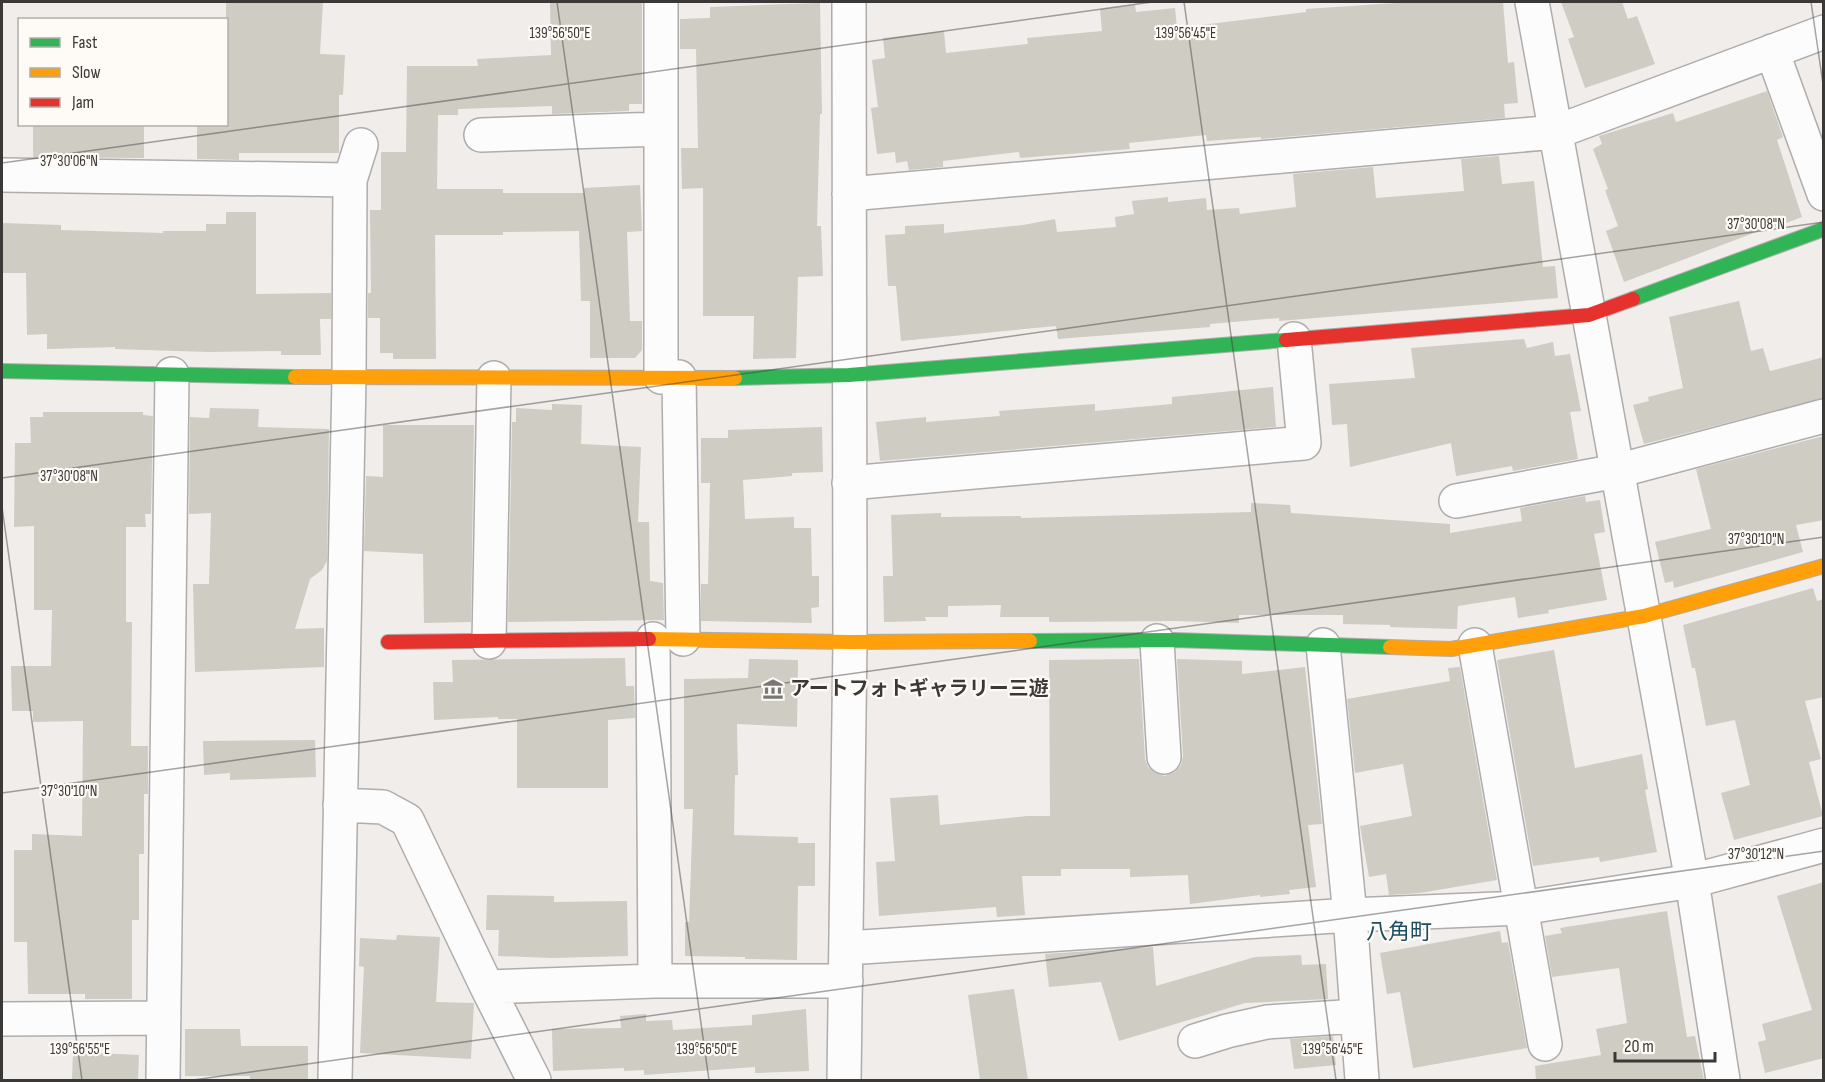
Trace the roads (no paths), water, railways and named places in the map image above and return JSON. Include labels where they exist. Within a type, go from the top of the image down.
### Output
[{"type":"street","points":[[655,981],[668,639],[670,377],[661,129],[661,2]]},
{"type":"street","points":[[844,1080],[850,642],[849,2]]},
{"type":"street","points":[[1532,2],[1692,881],[1723,1080]]},
{"type":"street","points":[[849,194],[1556,132],[1824,32]]},
{"type":"street","points":[[1772,51],[1824,194]]},
{"type":"street","points":[[481,135],[661,129]]},
{"type":"street","points":[[335,1080],[349,378],[350,180],[361,145]]},
{"type":"street","points":[[2,176],[350,180]]},
{"type":"street","points":[[2,370],[349,378],[774,378],[849,375],[1589,315],[1824,229]]},
{"type":"street","points":[[849,483],[1304,443],[1294,339]]},
{"type":"street","points":[[163,1080],[172,374]]},
{"type":"street","points":[[489,642],[494,378]]},
{"type":"street","points":[[1456,501],[1617,471],[1824,416]]},
{"type":"street","points":[[388,642],[668,639],[850,642],[1157,641],[1451,649],[1644,616],[1824,566]]},
{"type":"street","points":[[1157,641],[1164,757]]},
{"type":"street","points":[[1323,645],[1350,915],[1362,1080]]},
{"type":"street","points":[[1475,645],[1545,1044]]},
{"type":"street","points":[[340,805],[383,807],[407,820],[486,987],[534,1080]]},
{"type":"street","points":[[847,948],[1350,915],[1521,908],[1692,881],[1824,845]]},
{"type":"street","points":[[486,987],[655,981],[846,981]]},
{"type":"street","points":[[1195,1041],[1267,1022],[1357,1016]]},
{"type":"street","points":[[2,1019],[164,1018]]},
{"type":"place","name":"アートフォトギャラリー三遊","points":[[773,689]]},
{"type":"district","name":"八角町","points":[[1399,932]]}]
